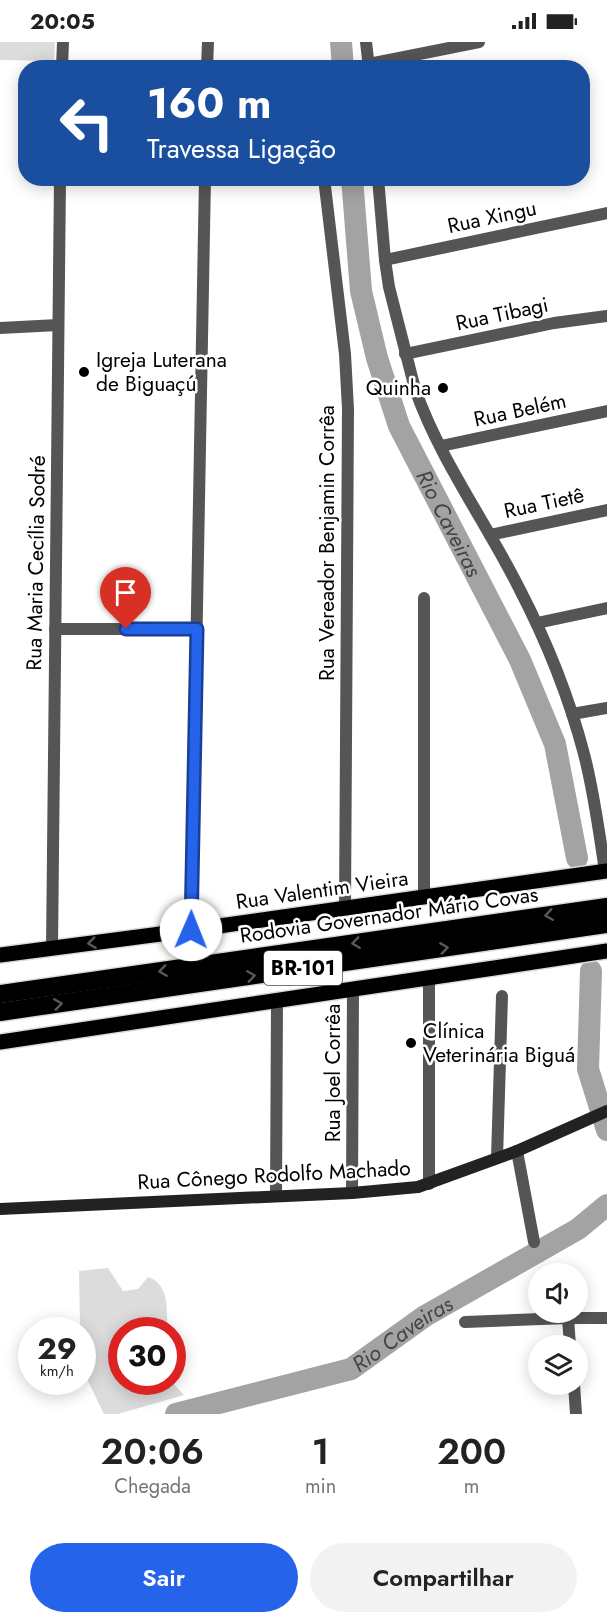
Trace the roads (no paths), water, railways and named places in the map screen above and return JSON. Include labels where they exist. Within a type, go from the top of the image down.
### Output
[{"type":"highway","name":"Rodovia Governador Mário Covas","points":[[0,994],[607,906]]},
{"type":"highway","name":"Rodovia Governador Mário Covas","points":[[0,1012],[607,924]]},
{"type":"main road","name":"Rua Valentim Vieira","points":[[0,955],[606,871]]},
{"type":"main road","points":[[0,1042],[607,951]]},
{"type":"main road","name":"Rua Cônego Rodolfo Machado","points":[[0,1209],[410,1189],[517,1151],[607,1112]]},
{"type":"street","points":[[62,60],[63,42]]},
{"type":"street","points":[[207,60],[208,42]]},
{"type":"street","points":[[366,42],[368,60]]},
{"type":"street","points":[[396,60],[479,42]]},
{"type":"street","name":"Rua Maria Cecília Sodré","points":[[52,948],[60,186]]},
{"type":"street","points":[[191,930],[205,186]]},
{"type":"street","name":"Rua Vereador Benjamin Corrêa","points":[[325,186],[345,354],[348,409],[345,908]]},
{"type":"street","points":[[379,186],[389,287],[420,404],[537,623],[585,755],[606,871]]},
{"type":"street","name":"Rua Xingu","points":[[385,260],[607,213]]},
{"type":"street","name":"Rua Tibagi","points":[[405,354],[554,323],[607,316]]},
{"type":"street","points":[[0,328],[58,325]]},
{"type":"street","name":"Rua Belém","points":[[441,446],[607,411]]},
{"type":"street","name":"Rua Tietê","points":[[490,535],[607,510]]},
{"type":"street","points":[[424,598],[424,897]]},
{"type":"street","points":[[537,623],[607,608]]},
{"type":"street","points":[[55,629],[197,629]]},
{"type":"street","points":[[572,714],[607,708]]},
{"type":"street","points":[[429,977],[429,1184]]},
{"type":"street","name":"Rua Joel Corrêa","points":[[352,1193],[353,989]]},
{"type":"street","points":[[497,1158],[502,996]]},
{"type":"street","points":[[276,1196],[277,1000]]},
{"type":"street","points":[[517,1151],[534,1242]]},
{"type":"street","points":[[588,1318],[607,1318]]},
{"type":"street","points":[[465,1322],[528,1320]]},
{"type":"street","points":[[575,1395],[576,1414]]},
{"type":"waterway","name":"Rio Caveiras","points":[[341,42],[342,60]]},
{"type":"waterway","name":"Rio Caveiras","points":[[353,186],[361,291],[377,358],[399,426],[520,660],[555,744],[577,858]]},
{"type":"waterway","name":"Rio Caveiras","points":[[591,971],[588,1069],[607,1130]]},
{"type":"waterway","name":"Rio Caveiras","points":[[176,1414],[351,1369],[425,1316],[578,1229],[607,1205]]},
{"type":"place","name":"Igreja Luterana de Biguaçú","points":[[84,372]]},
{"type":"place","name":"Quinha","points":[[443,388]]},
{"type":"place","name":"Clínica Veterinária Biguá","points":[[411,1043]]}]
